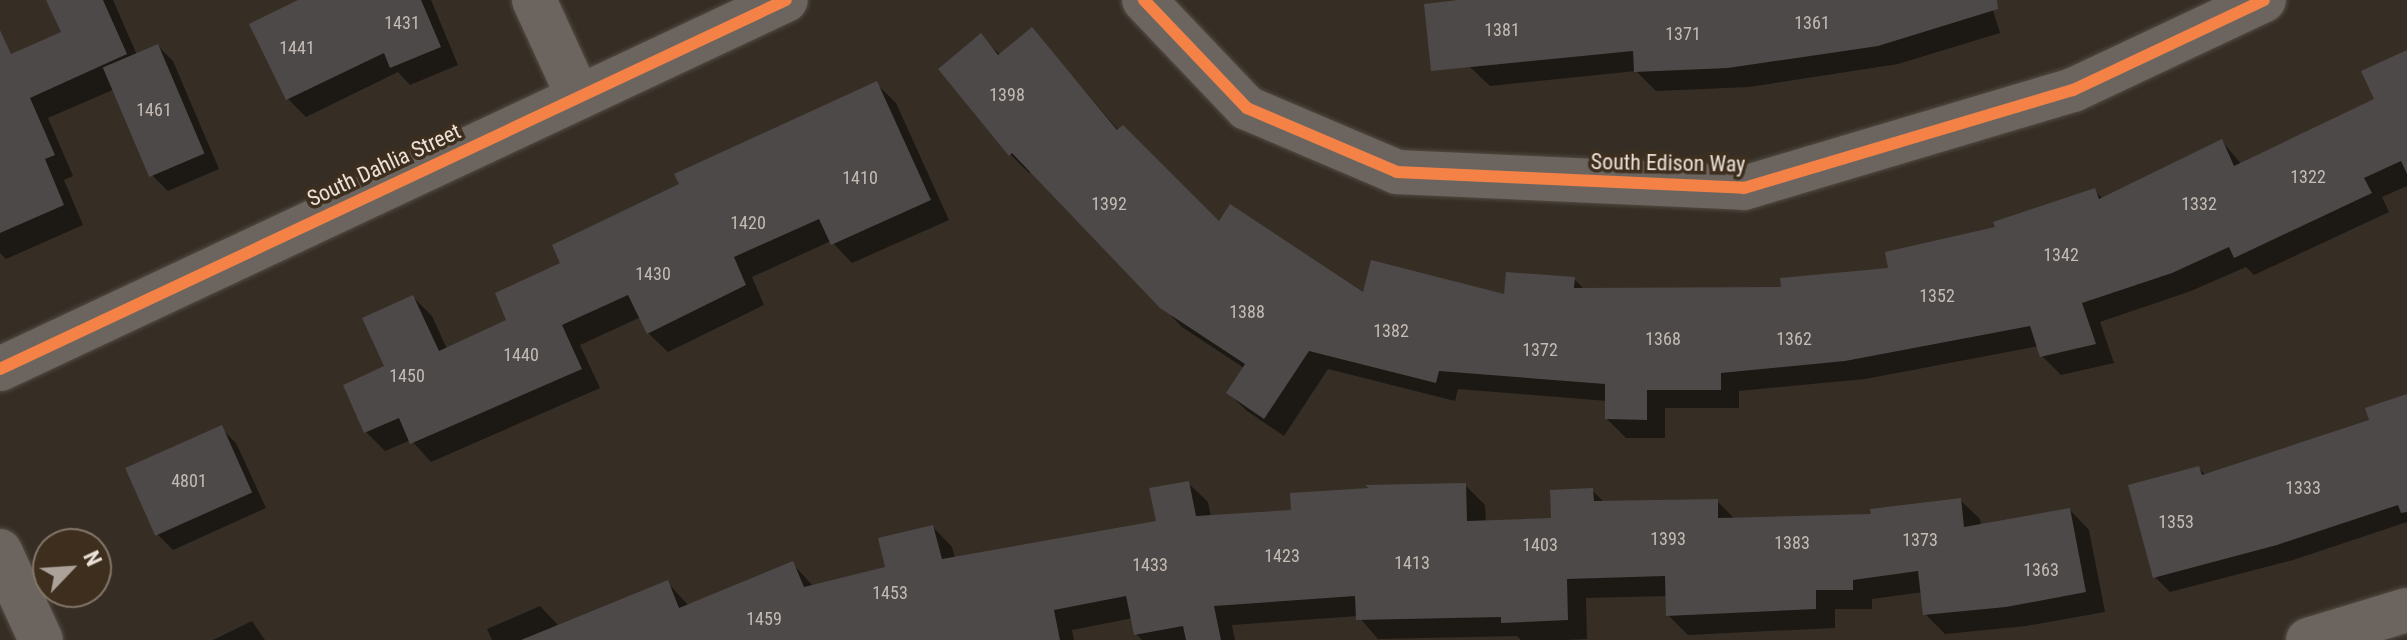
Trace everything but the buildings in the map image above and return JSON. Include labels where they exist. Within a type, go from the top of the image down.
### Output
[{"type":"street","points":[[534,0],[578,96]]},
{"type":"street","name":"South Dahlia Street","points":[[0,369],[786,0]]},
{"type":"street","name":"South Edison Way","points":[[1144,0],[1247,108],[1397,172],[1744,188],[2073,90],[2264,0]]},
{"type":"street","points":[[0,551],[41,640]]},
{"type":"street","points":[[2308,640],[2407,610]]},
{"type":"cycle path","points":[[0,369],[786,0]]},
{"type":"cycle path","points":[[1144,0],[1247,108],[1397,172],[1744,188],[2073,90],[2264,0]]}]
